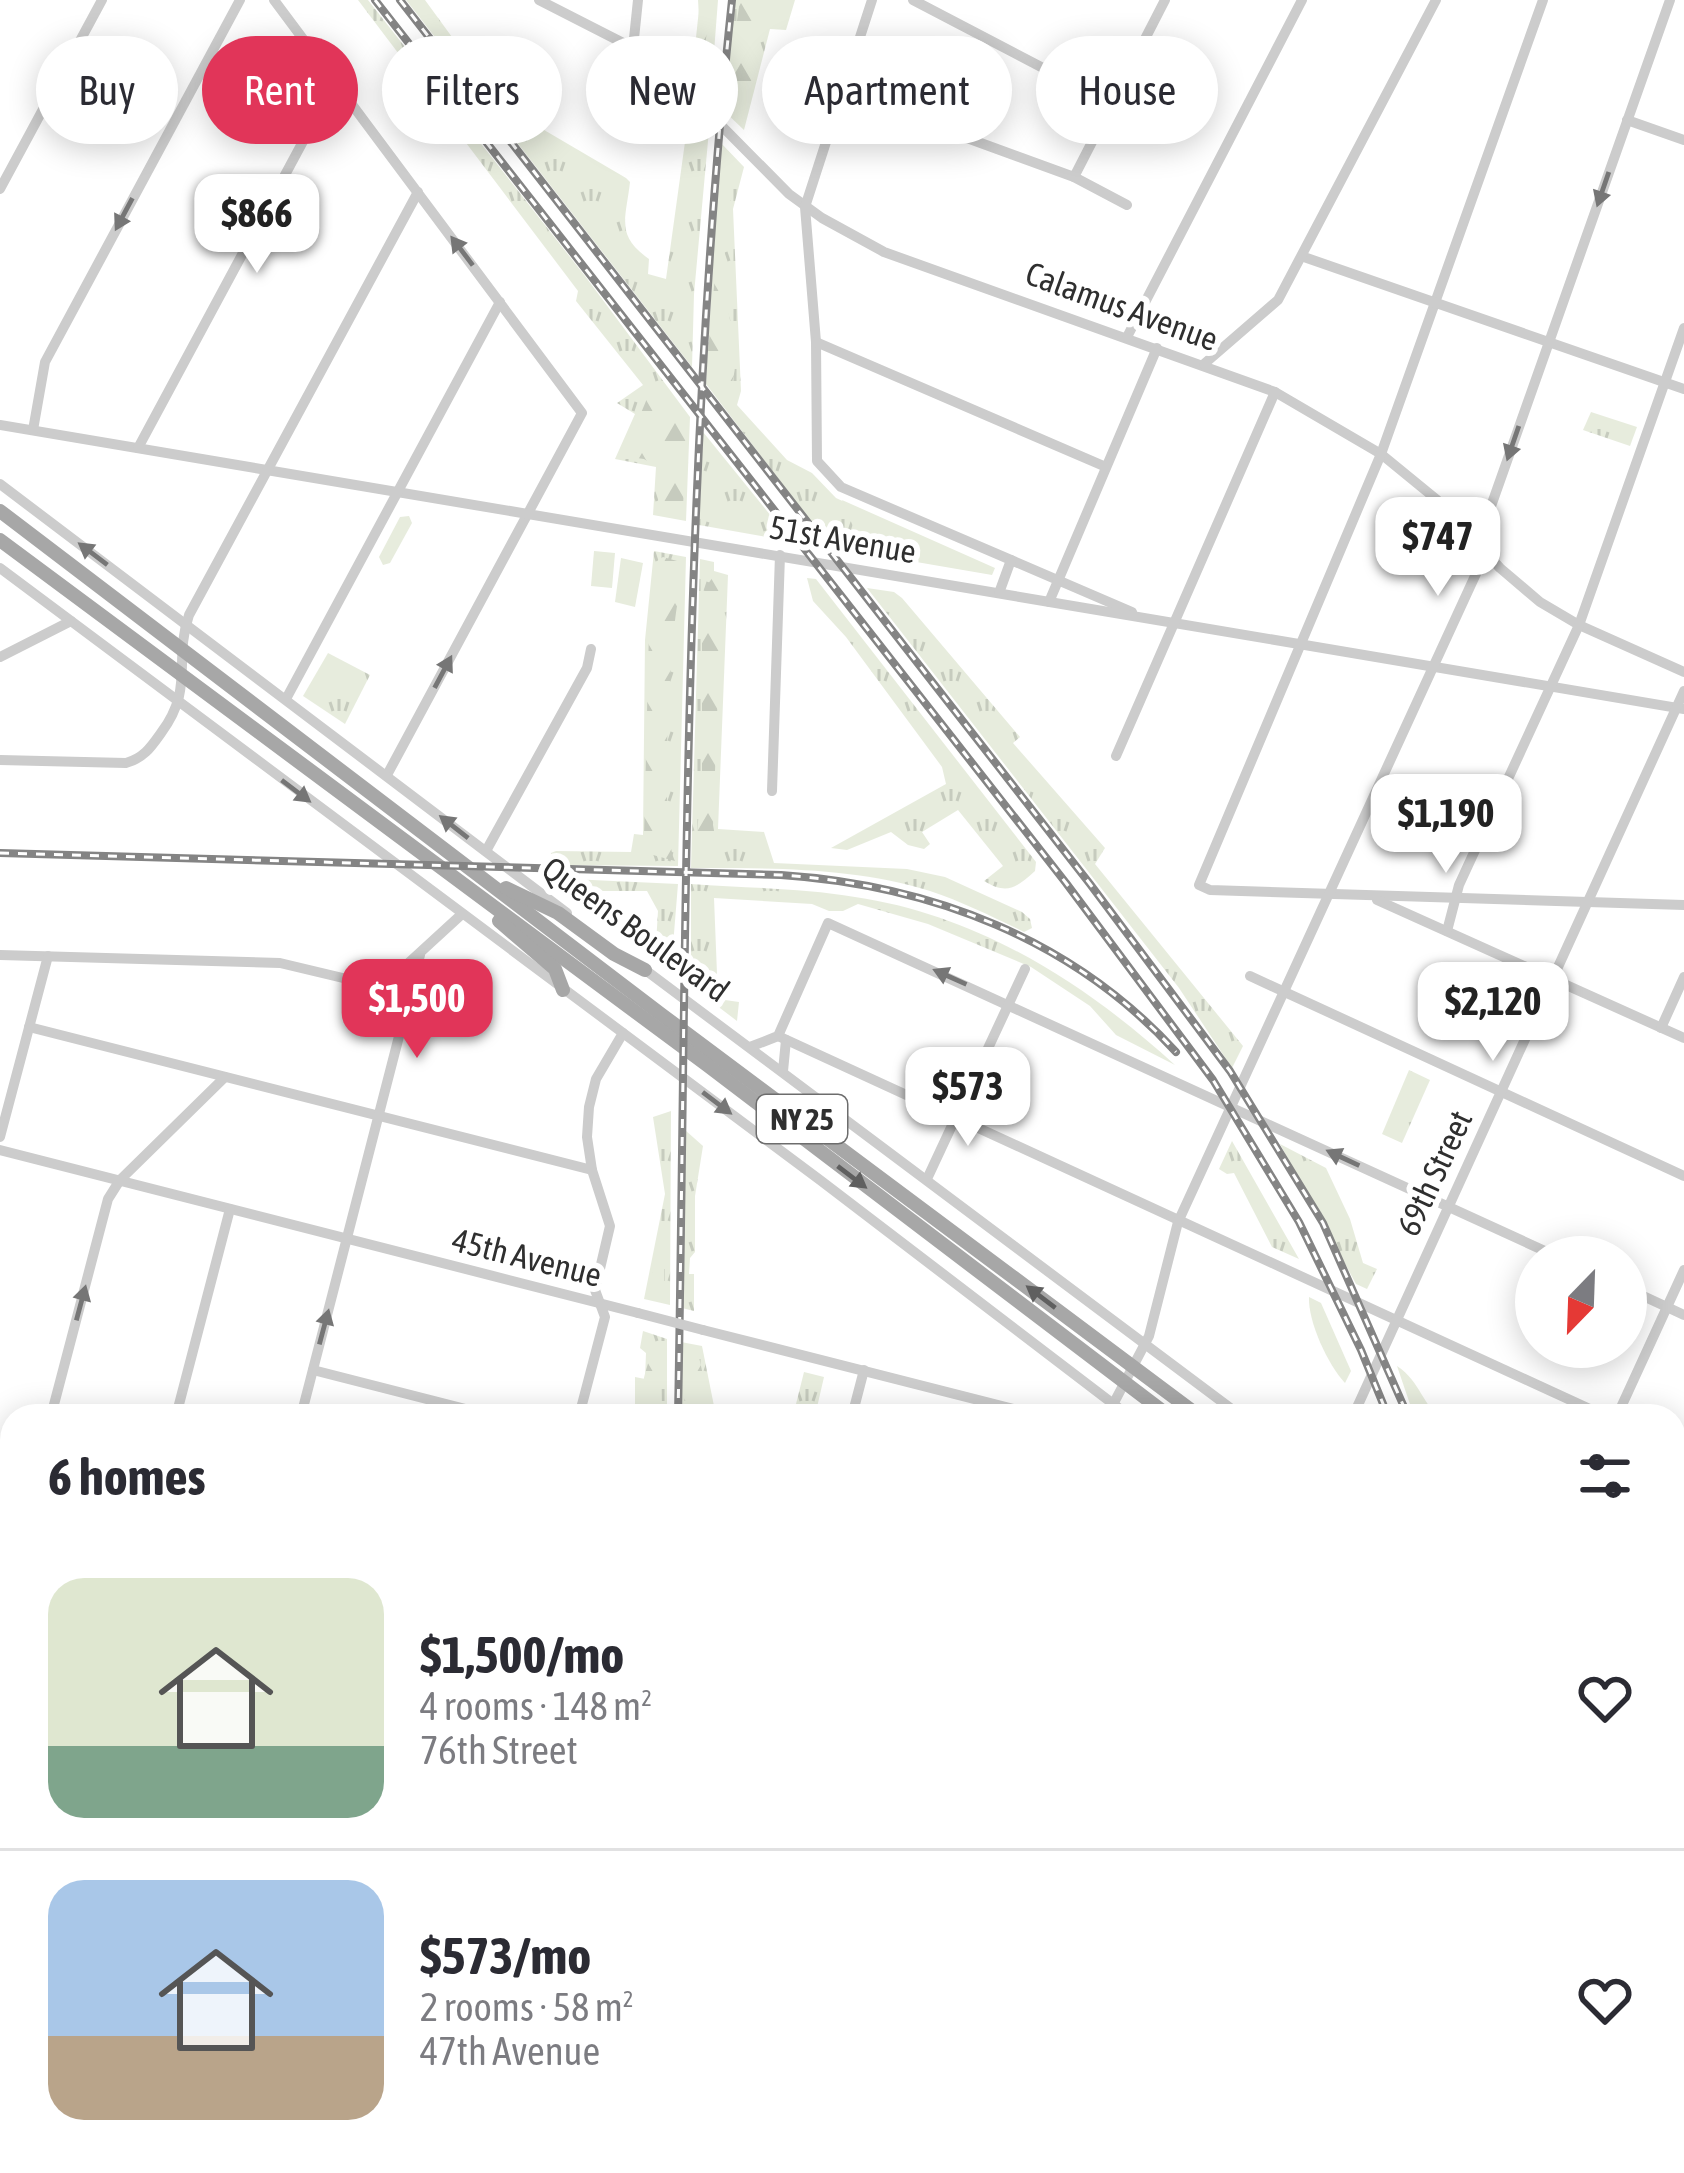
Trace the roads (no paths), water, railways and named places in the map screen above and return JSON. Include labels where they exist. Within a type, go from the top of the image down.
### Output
[{"type":"main road","name":"Queens Boulevard","points":[[0,511],[662,1016],[1183,1404]]},
{"type":"main road","name":"Queens Boulevard","points":[[0,540],[183,672],[1153,1404]]},
{"type":"main road","points":[[422,855],[552,965],[563,990]]},
{"type":"main road","points":[[471,867],[532,904],[558,913],[614,954],[645,970]]},
{"type":"street","points":[[0,189],[102,0]]},
{"type":"street","points":[[32,430],[45,362],[240,0]]},
{"type":"street","points":[[274,0],[301,36]]},
{"type":"street","name":"Calamus Avenue","points":[[539,0],[610,36]]},
{"type":"street","points":[[634,36],[638,0]]},
{"type":"street","points":[[860,36],[872,0]]},
{"type":"street","points":[[913,0],[1036,64]]},
{"type":"street","points":[[1147,36],[1166,0]]},
{"type":"street","points":[[1127,337],[1302,0]]},
{"type":"street","points":[[1204,364],[1278,300],[1436,0]]},
{"type":"street","points":[[1543,0],[1381,454],[1199,885],[1210,890],[1329,895],[1684,905]]},
{"type":"street","points":[[0,568],[1115,1404],[1145,1345],[1178,1222],[1433,667],[1482,548],[1670,0]]},
{"type":"street","points":[[358,112],[582,413],[387,775]]},
{"type":"street","points":[[1627,120],[1684,140]]},
{"type":"street","name":"Calamus Avenue","points":[[738,141],[805,207],[884,252],[1276,392],[1381,454],[1436,499],[1526,592],[1579,626],[1684,672]]},
{"type":"street","points":[[138,448],[302,144]]},
{"type":"street","points":[[825,144],[805,207],[816,342],[817,461],[841,487],[1144,617]]},
{"type":"street","points":[[984,144],[1074,177],[1127,205]]},
{"type":"street","points":[[1074,177],[1091,144]]},
{"type":"street","points":[[0,760],[131,762],[146,753],[180,703],[186,624],[418,192]]},
{"type":"street","points":[[1304,256],[1684,389]]},
{"type":"street","points":[[286,699],[500,302]]},
{"type":"street","points":[[1447,931],[1456,899],[1579,626],[1684,328]]},
{"type":"street","points":[[816,342],[1106,467]]},
{"type":"street","points":[[1049,602],[1157,348]]},
{"type":"street","points":[[1116,756],[1276,392]]},
{"type":"street","name":"51st Avenue","points":[[0,425],[1680,709]]},
{"type":"street","name":"Queens Boulevard","points":[[0,484],[1225,1404]]},
{"type":"street","points":[[772,790],[780,556]]},
{"type":"street","points":[[999,593],[1012,560]]},
{"type":"street","points":[[0,657],[71,622]]},
{"type":"street","points":[[486,851],[587,668],[591,649]]},
{"type":"street","name":"69th Street","points":[[1359,1404],[1680,709],[1684,691]]},
{"type":"street","points":[[1369,896],[1684,1038]]},
{"type":"street","points":[[369,984],[420,955],[463,914]]},
{"type":"street","points":[[783,1071],[782,1038],[828,922],[1515,1237]]},
{"type":"street","points":[[0,955],[280,963],[410,994]]},
{"type":"street","points":[[304,1404],[420,955]]},
{"type":"street","points":[[0,1137],[48,956]]},
{"type":"street","points":[[927,1179],[1025,968]]},
{"type":"street","points":[[1250,976],[1684,1176]]},
{"type":"street","points":[[1661,1028],[1684,977]]},
{"type":"street","points":[[29,1027],[592,1170]]},
{"type":"street","points":[[582,1404],[605,1317],[595,1290],[610,1226],[592,1170],[589,1106],[596,1079],[623,1034]]},
{"type":"street","points":[[750,1047],[782,1038],[1580,1404]]},
{"type":"street","points":[[54,1404],[108,1199],[120,1180],[225,1077]]},
{"type":"street","name":"45th Avenue","points":[[0,1150],[995,1404]]},
{"type":"street","points":[[179,1404],[230,1209]]},
{"type":"street","points":[[1623,1404],[1684,1270]]},
{"type":"street","points":[[1647,1298],[1684,1315]]},
{"type":"street","points":[[313,1370],[446,1404]]},
{"type":"street","points":[[856,1404],[864,1370]]},
{"type":"railway","points":[[375,0],[1066,883],[1213,1080],[1299,1222],[1383,1404]]},
{"type":"railway","points":[[400,0],[1090,884],[1230,1071],[1323,1223],[1403,1404]]},
{"type":"railway","points":[[678,1404],[695,530],[716,176],[732,0]]},
{"type":"railway","points":[[0,853],[781,875],[837,881],[945,906],[1045,949],[1136,1012],[1176,1052]]}]
